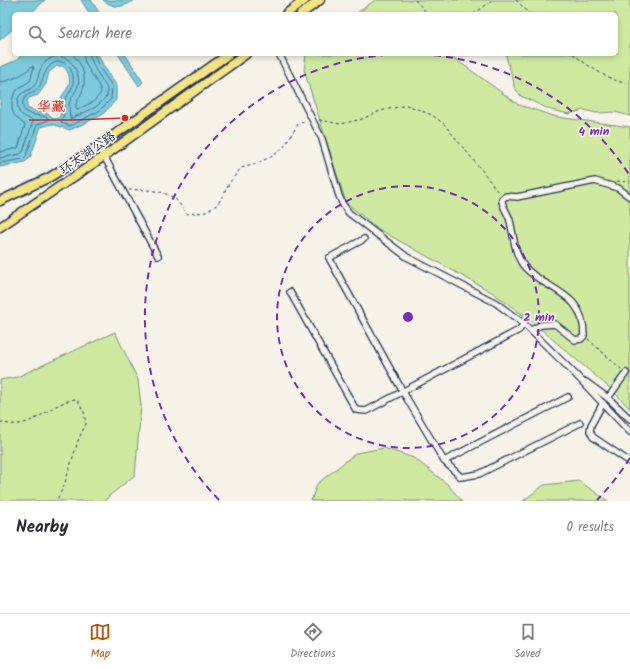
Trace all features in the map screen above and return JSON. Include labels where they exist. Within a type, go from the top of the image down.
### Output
[{"type":"highway","points":[[289,12],[306,0]]},
{"type":"highway","points":[[304,12],[320,0]]},
{"type":"highway","name":"环太湖公路","points":[[0,201],[50,177],[98,147],[226,56]]},
{"type":"highway","name":"环太湖公路","points":[[0,227],[104,156],[243,56]]},
{"type":"street","points":[[280,56],[322,139],[343,205],[349,213],[407,257],[496,303],[524,324],[575,374],[630,432]]},
{"type":"street","points":[[98,147],[158,256]]},
{"type":"street","points":[[531,330],[541,326],[556,324],[575,340],[582,339],[584,336],[584,323],[574,303],[565,295],[531,273],[523,265],[516,250],[509,216],[501,203],[502,199],[506,196],[517,197],[595,181],[618,188],[630,197]]},
{"type":"street","points":[[364,239],[329,258],[444,461],[461,477],[479,474],[580,423]]},
{"type":"street","points":[[290,292],[356,410],[366,411],[404,392],[519,330],[524,324]]},
{"type":"street","points":[[608,398],[626,373]]},
{"type":"street","points":[[575,374],[608,398],[630,419]]},
{"type":"street","points":[[444,461],[568,397]]},
{"type":"street","points":[[603,403],[591,425],[590,431],[593,437],[630,462]]},
{"type":"path","points":[[415,0],[426,12]]},
{"type":"path","points":[[477,12],[493,0]]},
{"type":"path","points":[[516,0],[528,12]]},
{"type":"path","points":[[576,56],[593,68],[612,78],[630,84]]},
{"type":"path","points":[[123,190],[163,193],[176,199],[186,214],[206,212],[218,204],[230,182],[241,168],[253,165],[272,156],[284,147],[298,124],[312,119],[325,120],[341,124],[407,104],[432,115],[444,124],[497,191],[506,196]]},
{"type":"path","points":[[584,336],[626,373]]},
{"type":"path","points":[[0,422],[15,425],[27,422],[34,420],[65,400],[75,399],[78,401],[84,412],[86,424],[79,438],[64,486],[56,501]]},
{"type":"green space","points":[[375,0],[630,0],[630,116],[615,112],[597,113],[583,110],[569,114],[551,110],[521,96],[514,87],[506,56],[618,56],[618,12],[359,12]]},
{"type":"green space","points":[[306,56],[451,56],[519,105],[557,117],[630,127],[630,409],[612,390],[530,320],[493,293],[380,230],[346,203],[304,70]]},
{"type":"green space","points":[[115,332],[138,380],[141,406],[135,475],[105,501],[0,501],[0,380],[17,377]]},
{"type":"green space","points":[[384,448],[414,458],[447,484],[462,501],[311,501],[317,484],[356,453]]},
{"type":"green space","points":[[579,481],[608,501],[523,501],[544,485]]},
{"type":"water","points":[[0,0],[45,0],[32,12],[12,12],[12,30],[0,40]]},
{"type":"water","points":[[81,0],[91,0],[99,12],[89,12]]},
{"type":"water","points":[[103,0],[135,0],[123,6],[116,6]]},
{"type":"water","points":[[20,56],[99,56],[116,85],[116,100],[102,115],[70,130],[52,124],[41,127],[30,158],[25,162],[0,167],[0,67],[17,60]],"holes":[[[57,66],[63,66],[70,79],[69,86],[61,99],[61,113],[59,118],[54,119],[48,114],[27,108],[27,101],[29,98],[38,95],[46,84],[49,72]]]},
{"type":"water","points":[[119,56],[126,56],[143,82],[139,86]]},
{"type":"place","name":"华藏","points":[[125,118]]}]
